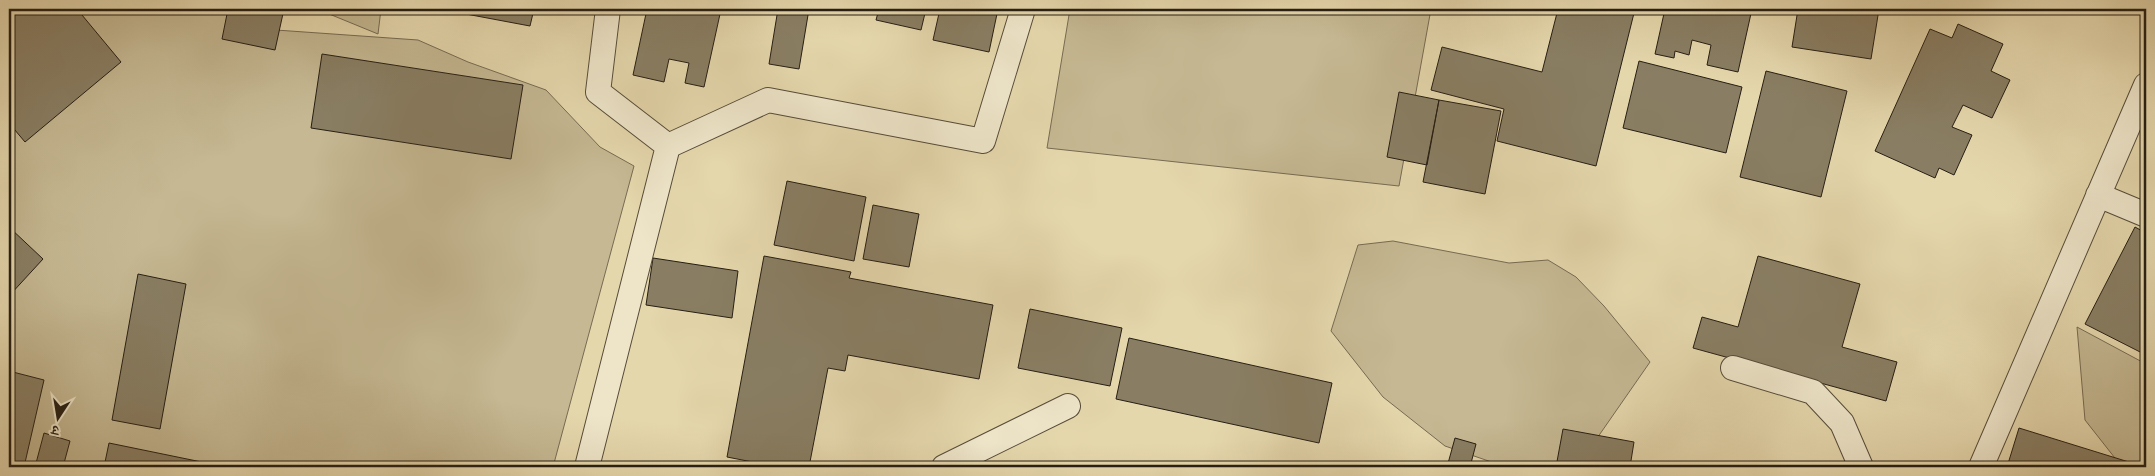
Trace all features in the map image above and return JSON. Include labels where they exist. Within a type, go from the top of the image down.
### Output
[{"type":"street","points":[[608,9],[598,92],[668,146]]},
{"type":"street","points":[[668,146],[768,100],[983,140],[1023,9]]},
{"type":"street","points":[[1981,467],[2146,85]]},
{"type":"street","points":[[587,467],[668,146]]},
{"type":"street","points":[[2098,195],[2146,216]]},
{"type":"street","points":[[1733,368],[1813,392],[1842,424],[1862,467]]},
{"type":"street","points":[[944,467],[1068,406]]},
{"type":"shaded area","points":[[84,9],[236,9],[276,30],[418,40],[468,62],[546,90],[600,147],[634,166],[553,467],[9,467],[9,130],[53,63]]},
{"type":"shaded area","points":[[317,9],[381,9],[378,34]]},
{"type":"shaded area","points":[[1070,9],[1431,9],[1399,186],[1047,148]]},
{"type":"shaded area","points":[[1393,241],[1509,263],[1548,260],[1576,277],[1604,306],[1650,362],[1577,467],[1506,467],[1445,446],[1383,397],[1331,331],[1358,245]]},
{"type":"shaded area","points":[[2077,327],[2146,364],[2146,467],[2122,467],[2085,420]]},
{"type":"building","points":[[9,9],[77,9],[121,62],[25,142],[9,123]]},
{"type":"building","points":[[228,9],[284,9],[275,50],[222,39]]},
{"type":"building","points":[[467,9],[534,9],[530,26],[466,14]]},
{"type":"building","points":[[647,9],[697,9],[720,14],[704,87],[685,83],[689,63],[669,59],[664,82],[633,75]]},
{"type":"building","points":[[778,9],[809,9],[799,69],[769,64]]},
{"type":"building","points":[[879,9],[926,9],[921,30],[876,20]]},
{"type":"building","points":[[940,9],[998,9],[989,52],[933,40]]},
{"type":"building","points":[[1558,9],[1635,9],[1596,166],[1497,141],[1504,109],[1431,90],[1442,47],[1542,72]]},
{"type":"building","points":[[1665,9],[1752,9],[1738,72],[1707,65],[1711,45],[1692,40],[1689,55],[1675,51],[1674,58],[1655,54]]},
{"type":"building","points":[[1798,9],[1879,9],[1871,59],[1792,47]]},
{"type":"building","points":[[1958,24],[2003,44],[1991,71],[2010,80],[1992,118],[1963,105],[1952,127],[1972,135],[1954,175],[1939,168],[1935,178],[1875,151],[1930,29],[1952,38]]},
{"type":"building","points":[[322,54],[523,85],[511,159],[311,128]]},
{"type":"building","points":[[1639,61],[1742,87],[1726,153],[1623,128]]},
{"type":"building","points":[[1766,71],[1847,91],[1821,197],[1740,177]]},
{"type":"building","points":[[1399,92],[1439,100],[1427,165],[1387,157]]},
{"type":"building","points":[[1439,100],[1501,111],[1485,194],[1423,182]]},
{"type":"building","points":[[787,181],[866,197],[854,261],[774,245]]},
{"type":"building","points":[[873,205],[919,214],[909,267],[863,259]]},
{"type":"building","points":[[9,227],[43,259],[9,296]]},
{"type":"building","points":[[2135,227],[2146,233],[2146,355],[2085,324]]},
{"type":"building","points":[[764,256],[851,272],[849,278],[993,305],[979,379],[848,355],[845,371],[828,368],[809,467],[778,467],[727,457]]},
{"type":"building","points":[[1758,256],[1860,284],[1842,347],[1897,362],[1886,401],[1693,348],[1702,317],[1738,327]]},
{"type":"building","points":[[653,258],[738,271],[732,318],[646,305]]},
{"type":"building","points":[[138,274],[186,284],[160,429],[112,420]]},
{"type":"building","points":[[1030,309],[1122,328],[1110,386],[1018,368]]},
{"type":"building","points":[[1129,338],[1332,383],[1319,443],[1116,399]]},
{"type":"building","points":[[9,371],[44,380],[24,467],[9,467]]},
{"type":"building","points":[[2019,428],[2145,467],[2007,467]]},
{"type":"building","points":[[1563,429],[1634,442],[1630,467],[1556,467]]},
{"type":"building","points":[[44,433],[70,441],[63,467],[35,467]]},
{"type":"building","points":[[1455,438],[1476,444],[1470,467],[1447,467]]},
{"type":"building","points":[[109,443],[226,467],[104,467]]}]
